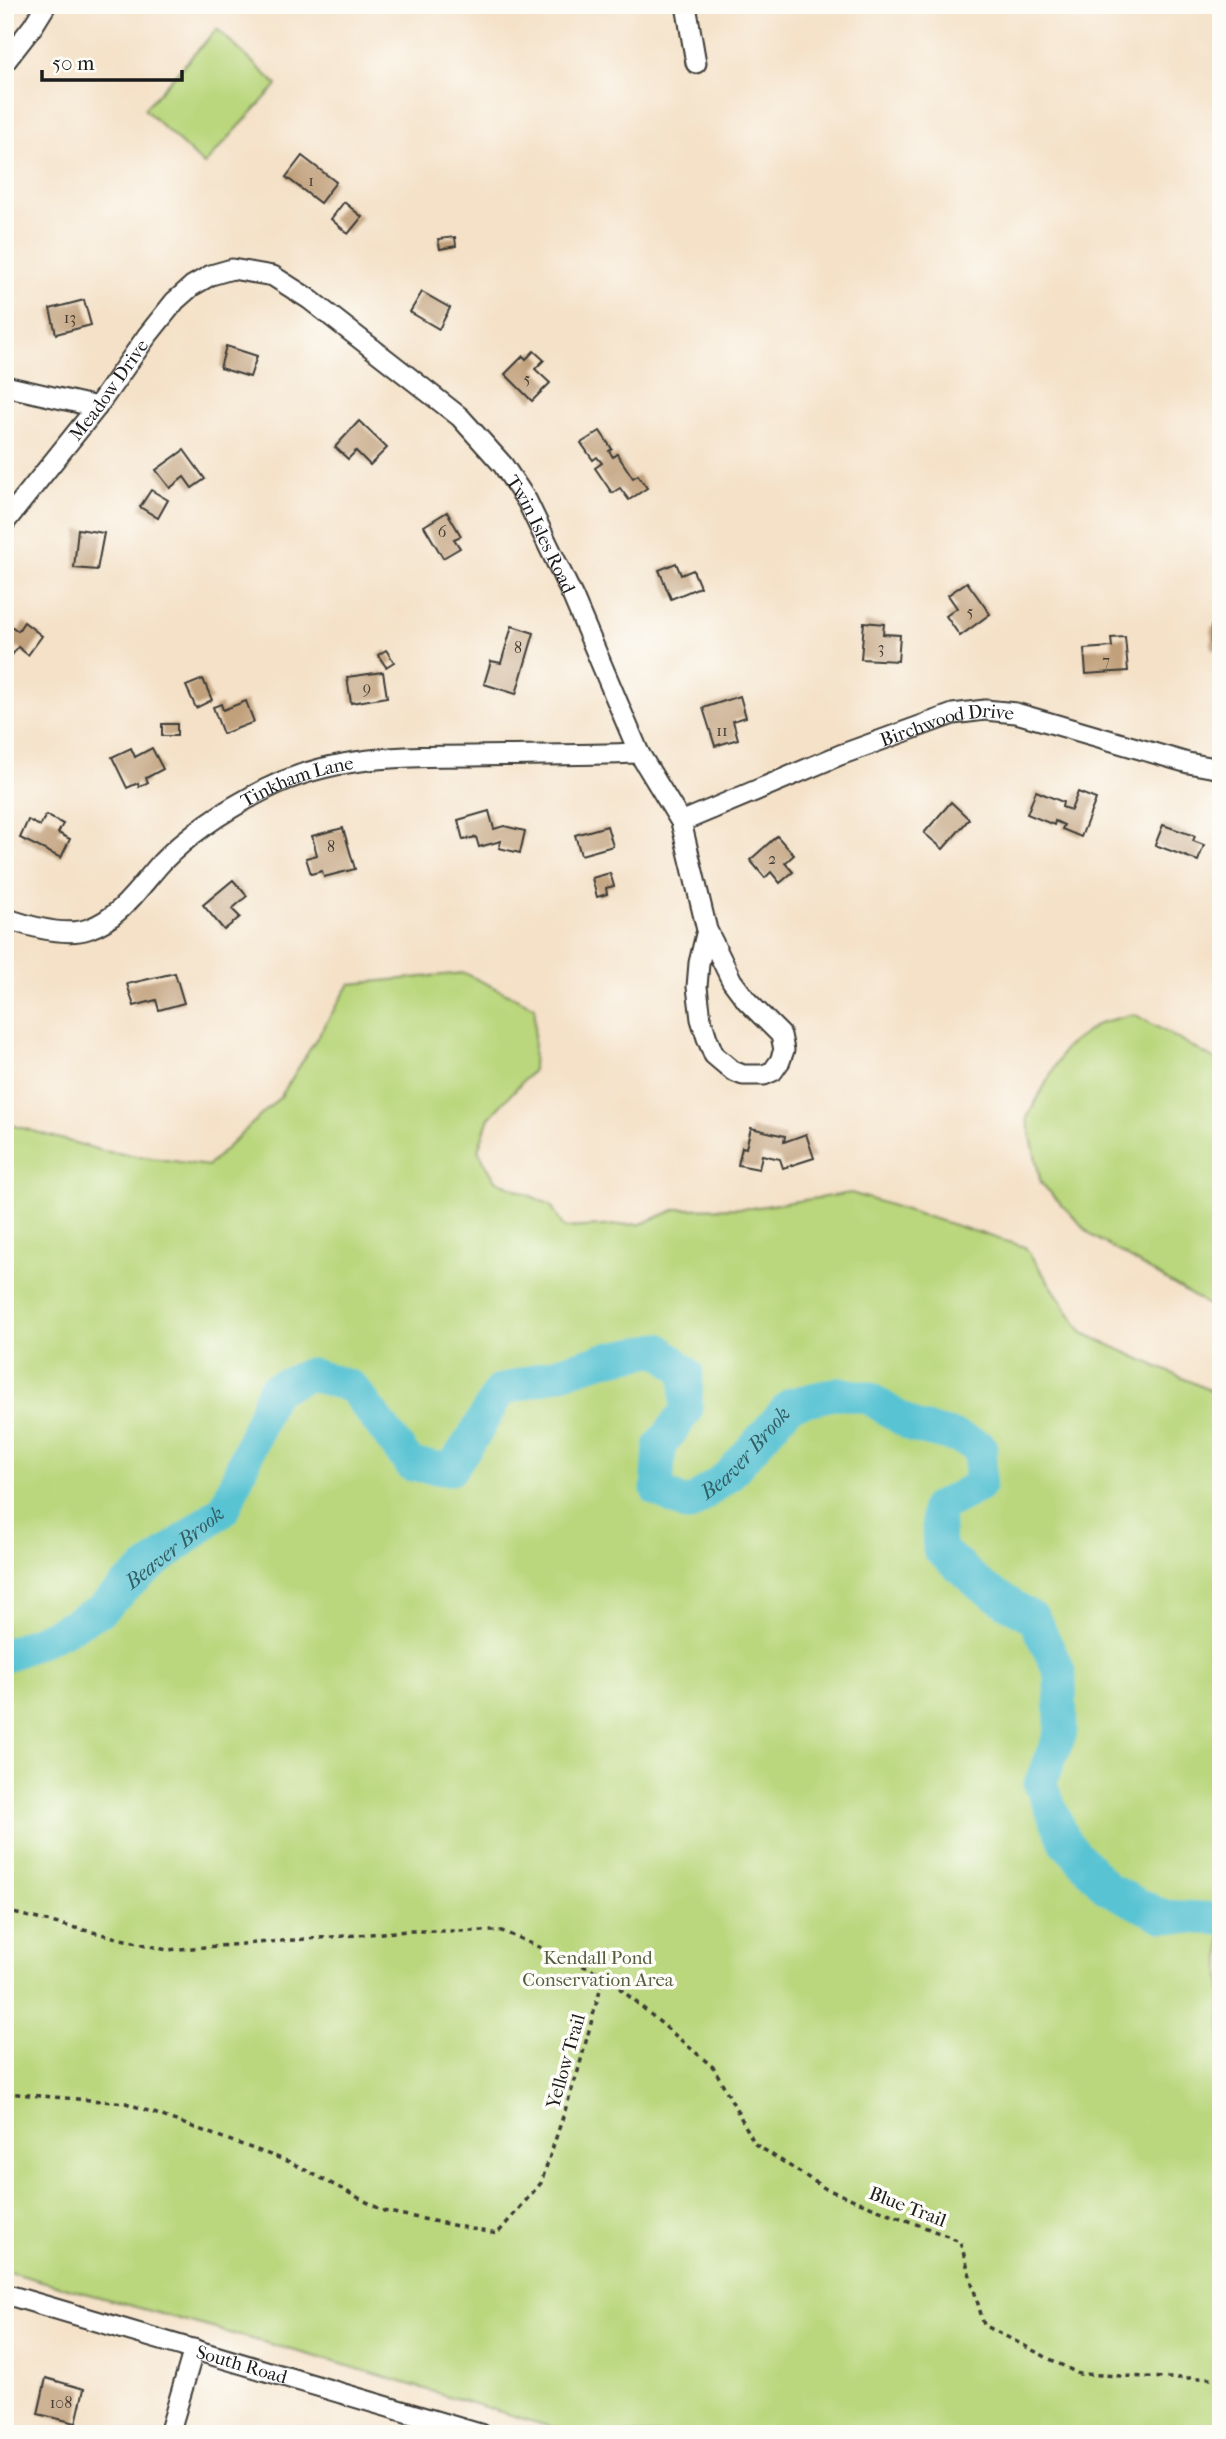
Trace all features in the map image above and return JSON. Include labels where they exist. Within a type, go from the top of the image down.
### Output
[{"type":"street","points":[[5,61],[46,5]]},
{"type":"street","points":[[685,5],[696,63]]},
{"type":"street","name":"Twin Isles Road","points":[[221,272],[232,269],[273,276],[309,299],[460,417],[503,465],[527,500],[573,597],[639,753],[681,822],[707,930],[732,981],[747,1001],[781,1035],[784,1049],[780,1061],[773,1071],[764,1075],[743,1075],[733,1071],[714,1055],[707,1038],[701,1019],[697,987],[699,963],[707,930]]},
{"type":"street","name":"Meadow Drive","points":[[5,522],[175,301],[192,286],[221,272]]},
{"type":"street","points":[[5,386],[96,407]]},
{"type":"street","name":"Birchwood Drive","points":[[681,822],[840,755],[953,714],[985,710],[1016,713],[1188,763],[1221,769]]},
{"type":"street","name":"Tinkham Lane","points":[[5,918],[33,928],[54,931],[87,930],[114,915],[162,862],[186,840],[231,807],[269,787],[330,766],[394,757],[639,753]]},
{"type":"street","name":"South Road","points":[[5,2294],[480,2434]]},
{"type":"street","points":[[169,2434],[194,2349]]},
{"type":"path","points":[[5,1911],[167,1950],[408,1931],[502,1931],[604,1975]]},
{"type":"path","name":"Yellow Trail","points":[[5,2093],[125,2103],[290,2162],[384,2211],[497,2234],[541,2183],[578,2071],[604,1975]]},
{"type":"path","name":"Blue Trail","points":[[604,1975],[714,2068],[755,2144],[826,2189],[960,2241],[984,2325],[1079,2374],[1221,2378]]},
{"type":"green space","points":[[217,29],[277,85],[204,165],[144,109]]},
{"type":"green space","name":"Kendall Pond Conservation Area","points":[[464,973],[535,1007],[533,1070],[489,1118],[478,1150],[495,1180],[551,1205],[564,1228],[641,1224],[677,1209],[751,1208],[851,1193],[1025,1247],[1083,1333],[1218,1394],[1221,1398],[1221,2434],[574,2434],[328,2360],[5,2271],[5,1123],[103,1151],[208,1166],[281,1096],[350,984]]},
{"type":"green space","points":[[1134,1014],[1221,1063],[1221,1313],[1091,1235],[1041,1183],[1027,1118],[1065,1048],[1099,1023]]},
{"type":"building","points":[[302,156],[336,182],[320,203],[286,177]]},
{"type":"building","points":[[344,202],[362,217],[348,234],[331,219]]},
{"type":"building","points":[[455,237],[456,246],[440,249],[438,239]]},
{"type":"building","points":[[422,292],[450,308],[439,329],[410,312]]},
{"type":"building","points":[[84,300],[91,325],[56,334],[50,309]]},
{"type":"building","points":[[226,346],[257,356],[250,377],[220,368]]},
{"type":"building","points":[[534,351],[544,360],[535,369],[550,383],[532,401],[505,374],[523,356],[526,359]]},
{"type":"building","points":[[359,421],[387,448],[370,465],[356,451],[348,459],[335,447]]},
{"type":"building","points":[[600,431],[612,449],[609,451],[613,457],[617,454],[633,478],[638,475],[647,488],[629,500],[620,488],[612,493],[595,468],[602,463],[597,457],[593,460],[581,443]]},
{"type":"building","points":[[184,450],[205,479],[192,488],[184,477],[170,488],[156,470]]},
{"type":"building","points":[[151,490],[168,500],[158,518],[140,507]]},
{"type":"building","points":[[447,512],[461,536],[454,539],[460,548],[443,558],[424,526]]},
{"type":"building","points":[[78,529],[104,533],[97,570],[74,568]]},
{"type":"building","points":[[676,563],[681,575],[693,570],[700,587],[671,599],[659,570]]},
{"type":"building","points":[[967,582],[990,614],[960,636],[946,616],[957,608],[948,595]]},
{"type":"building","points":[[24,622],[42,636],[28,655],[18,647],[7,662],[5,625],[7,623],[18,631]]},
{"type":"building","points":[[864,622],[884,624],[883,634],[900,635],[898,661],[861,659]]},
{"type":"building","points":[[512,626],[534,633],[516,694],[484,684],[491,661],[501,663]]},
{"type":"building","points":[[1211,626],[1221,626],[1221,650],[1211,650]]},
{"type":"building","points":[[1125,637],[1128,671],[1086,674],[1084,649],[1112,647],[1111,638]]},
{"type":"building","points":[[386,650],[394,662],[386,667],[378,655]]},
{"type":"building","points":[[383,672],[387,697],[351,703],[347,677]]},
{"type":"building","points":[[203,679],[212,700],[196,708],[186,686]]},
{"type":"building","points":[[740,696],[746,717],[733,721],[738,739],[715,746],[703,708]]},
{"type":"building","points":[[246,701],[254,722],[223,734],[213,707],[221,704],[223,710]]},
{"type":"building","points":[[162,724],[177,724],[177,736],[162,736]]},
{"type":"building","points":[[131,748],[135,757],[152,748],[163,769],[146,778],[148,782],[139,787],[138,783],[127,788],[112,757]]},
{"type":"building","points":[[1036,791],[1063,802],[1062,807],[1071,810],[1078,792],[1096,799],[1081,837],[1062,829],[1064,825],[1055,821],[1054,825],[1027,814]]},
{"type":"building","points":[[951,802],[969,819],[943,849],[924,833]]},
{"type":"building","points":[[489,811],[494,829],[504,826],[525,831],[520,853],[499,848],[501,841],[479,847],[476,837],[463,840],[458,820]]},
{"type":"building","points":[[46,815],[63,824],[58,833],[70,839],[61,858],[20,838],[28,820],[40,826]]},
{"type":"building","points":[[1163,825],[1195,836],[1193,841],[1204,845],[1198,861],[1155,845]]},
{"type":"building","points":[[607,826],[613,846],[581,855],[575,835]]},
{"type":"building","points":[[343,828],[355,869],[324,877],[322,871],[311,874],[306,858],[317,855],[312,836]]},
{"type":"building","points":[[777,836],[794,855],[785,863],[793,872],[780,883],[771,872],[765,878],[750,860]]},
{"type":"building","points":[[610,873],[614,886],[606,888],[607,894],[597,897],[592,878]]},
{"type":"building","points":[[233,880],[247,896],[232,909],[240,917],[224,930],[203,905]]},
{"type":"building","points":[[175,973],[184,1003],[159,1010],[156,1000],[134,1006],[127,984]]},
{"type":"building","points":[[751,1128],[785,1136],[784,1142],[806,1134],[814,1158],[783,1168],[780,1159],[762,1155],[759,1169],[738,1165],[742,1147],[746,1148]]},
{"type":"building","points":[[46,2378],[84,2389],[76,2423],[38,2414]]},
{"type":"waterway","name":"Beaver Brook","points":[[5,1656],[101,1610],[127,1585],[225,1508],[273,1390],[310,1374],[352,1387],[411,1465],[451,1469],[477,1431],[499,1391],[601,1360],[659,1349],[687,1373],[686,1411],[660,1446],[657,1490],[688,1506],[729,1475],[791,1404],[838,1393],[869,1398],[914,1427],[956,1437],[981,1447],[979,1486],[937,1508],[939,1549],[981,1586],[1034,1619],[1060,1673],[1061,1732],[1040,1784],[1066,1843],[1108,1889],[1162,1916],[1221,1919]]}]
